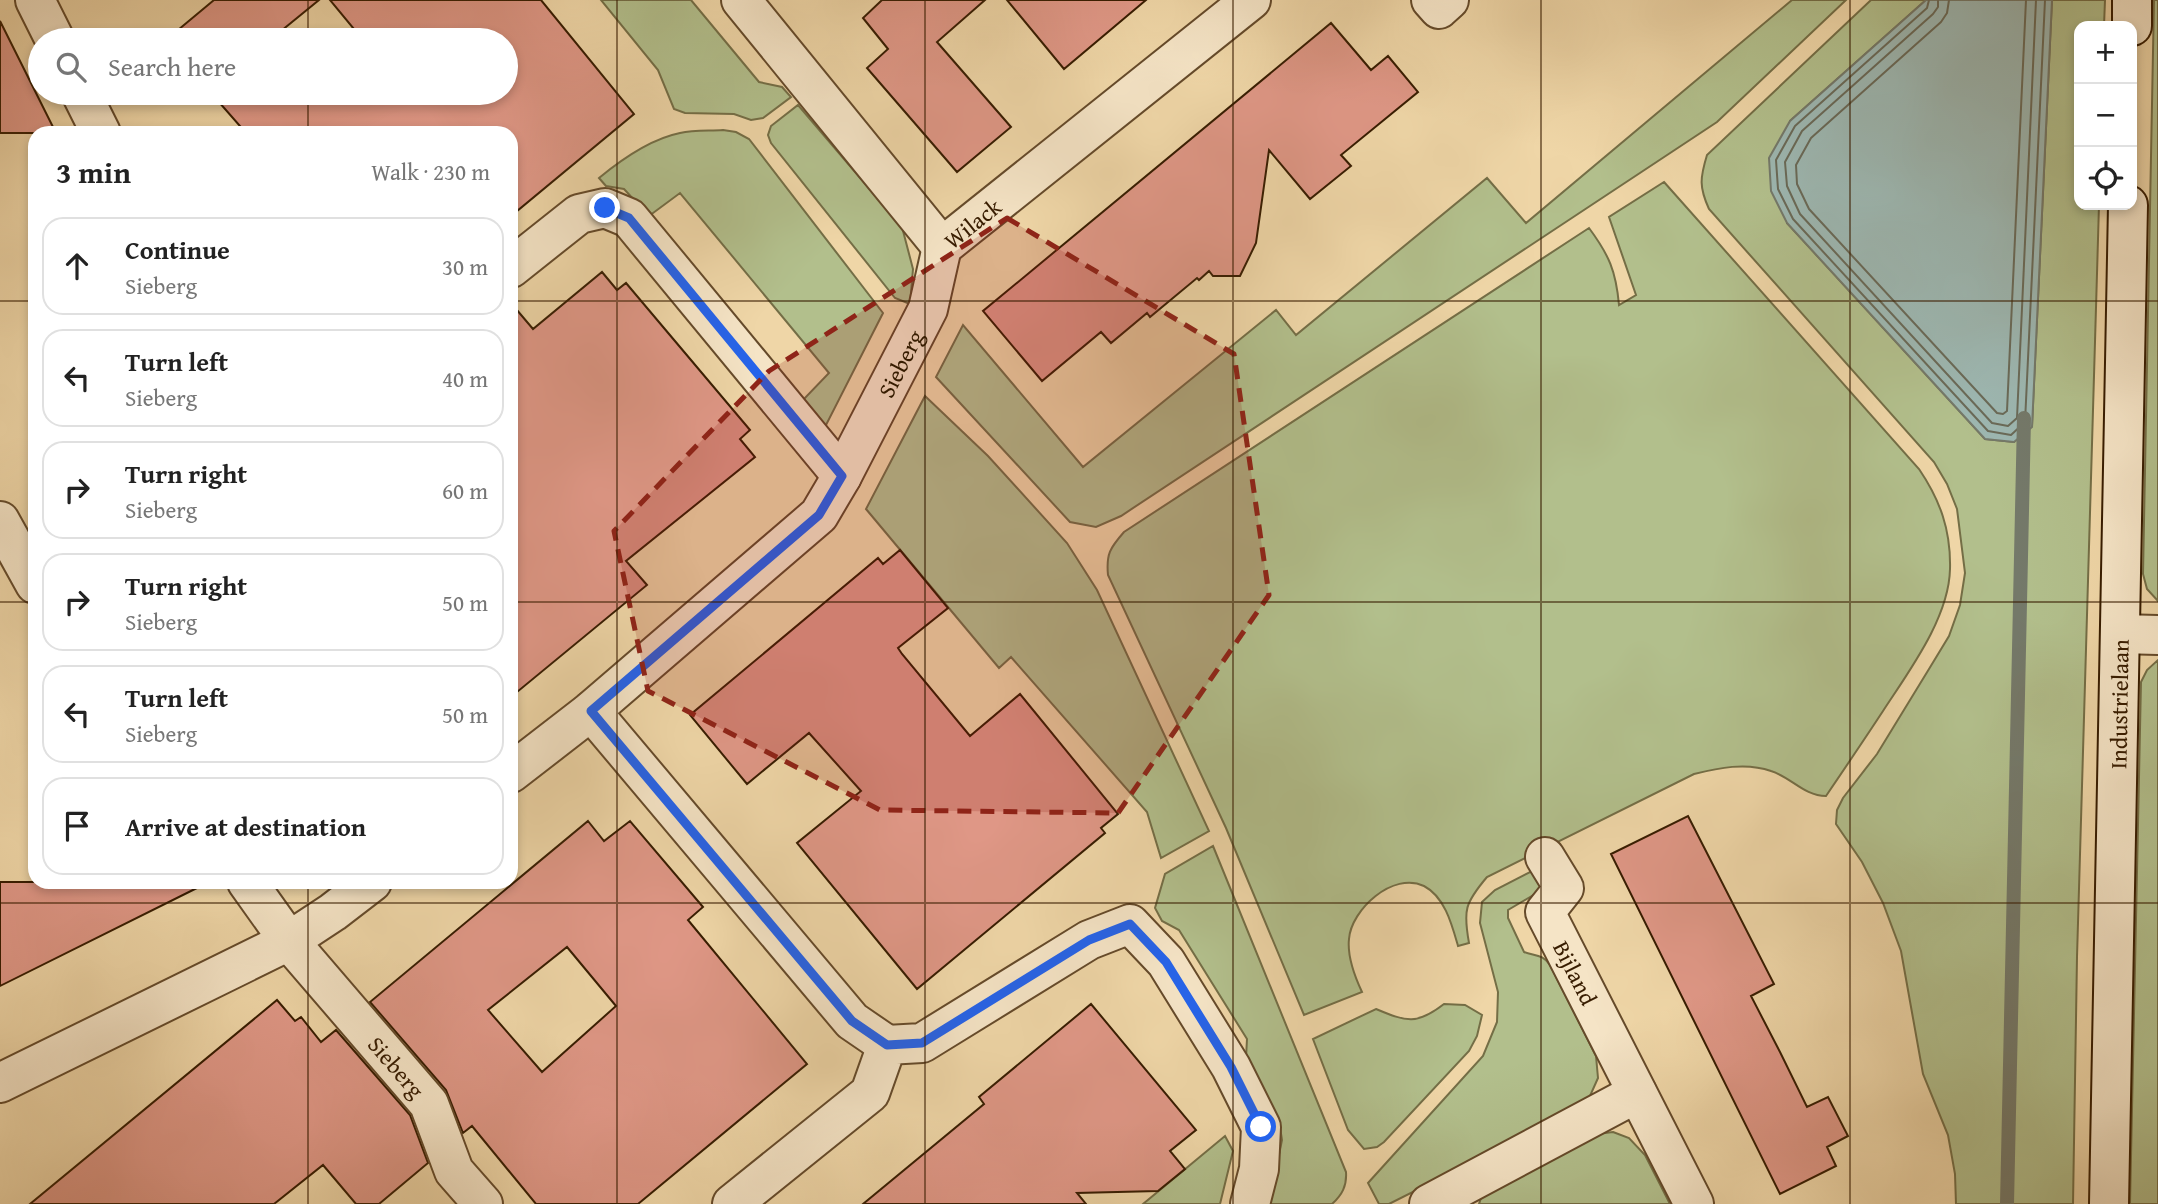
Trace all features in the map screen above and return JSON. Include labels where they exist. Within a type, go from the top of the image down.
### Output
[{"type":"street","points":[[35,0],[49,28]]},
{"type":"street","name":"Wilack","points":[[741,0],[942,247],[1251,0]]},
{"type":"street","points":[[1431,0],[1439,9],[1449,0]]},
{"type":"street","points":[[2132,0],[2132,21]]},
{"type":"street","points":[[87,105],[98,126]]},
{"type":"street","points":[[518,262],[579,214],[605,208],[629,218],[842,476]]},
{"type":"street","name":"Industrielaan","points":[[2109,1204],[2128,210]]},
{"type":"street","name":"Sieberg","points":[[518,768],[591,711],[819,515],[928,309],[942,247]]},
{"type":"street","points":[[0,521],[28,570]]},
{"type":"street","points":[[2120,634],[2158,635]]},
{"type":"street","points":[[591,711],[852,1021],[887,1045],[922,1043],[1089,940],[1130,924],[1166,962],[1231,1067],[1261,1127],[1259,1169],[1250,1204]]},
{"type":"street","name":"Bijland","points":[[1545,857],[1564,888],[1545,912],[1694,1204]]},
{"type":"street","name":"Sieberg","points":[[252,889],[289,941],[429,1104],[454,1171],[483,1204]]},
{"type":"street","points":[[0,1083],[289,941],[363,889]]},
{"type":"street","points":[[732,1204],[870,1093],[887,1045]]},
{"type":"street","points":[[1437,1202],[1637,1093]]},
{"type":"highlighted area","points":[[1007,218],[1234,354],[1269,595],[1118,813],[880,810],[648,691],[614,531],[769,371]]},
{"type":"green space","points":[[601,0],[691,0],[759,82],[782,87],[791,97],[763,118],[751,120],[734,114],[685,113],[674,109],[658,70]]},
{"type":"green space","points":[[1792,0],[1846,0],[1717,122],[1121,516],[1096,527],[1070,522],[936,377],[963,325],[1083,467],[1276,310],[1296,335],[1487,178],[1526,223]]},
{"type":"green space","points":[[1871,0],[1926,0],[1790,121],[1787,223],[1985,439],[2014,442],[2032,426],[2052,0],[2105,0],[2104,21],[2074,21],[2074,210],[2099,210],[2077,957],[2073,1204],[1956,1204],[1955,1174],[1948,1135],[1923,1074],[1901,951],[1883,903],[1862,862],[1836,824],[1837,810],[1843,798],[1877,754],[1949,636],[1960,605],[1965,573],[1957,509],[1934,462],[1709,209],[1702,188],[1707,155]]},
{"type":"green space","points":[[2154,0],[2158,0],[2158,601],[2147,589],[2143,574]]},
{"type":"green space","points":[[798,105],[902,227],[913,269],[910,304],[895,298],[771,143],[768,135],[771,126]]},
{"type":"green space","points":[[685,132],[736,132],[749,139],[883,313],[824,429],[802,401],[829,373],[680,193],[649,216],[624,189],[606,186],[599,178],[627,157],[658,140]]},
{"type":"green space","points":[[1664,182],[1919,469],[1943,516],[1949,541],[1948,588],[1935,625],[1904,679],[1826,796],[1804,790],[1778,774],[1761,768],[1732,767],[1694,774],[1487,877],[1470,901],[1466,914],[1469,943],[1458,946],[1447,912],[1431,891],[1412,883],[1387,889],[1376,896],[1357,916],[1349,939],[1349,953],[1362,992],[1304,1015],[1226,828],[1108,575],[1110,552],[1124,532],[1589,228],[1610,264],[1619,305],[1636,295],[1609,217]]},
{"type":"green space","points":[[925,396],[988,456],[1067,543],[1097,590],[1209,831],[1161,858],[1147,812],[1011,657],[999,668],[866,509]]},
{"type":"green space","points":[[2158,660],[2158,1204],[2130,1204],[2141,682],[2147,670]]},
{"type":"green space","points":[[1213,846],[1346,1172],[1343,1190],[1332,1204],[1269,1204],[1282,1140],[1279,1121],[1246,1058],[1247,1039],[1179,930],[1162,921],[1155,908],[1165,874]]},
{"type":"green space","points":[[1542,866],[1552,884],[1508,910],[1508,918],[1524,952],[1542,957],[1550,965],[1596,1056],[1598,1078],[1590,1096],[1580,1108],[1389,1204],[1379,1204],[1368,1183],[1483,1056],[1497,1022],[1498,992],[1480,923],[1482,902],[1495,890]]},
{"type":"green space","points":[[1444,1004],[1465,1005],[1482,1015],[1477,1036],[1469,1051],[1384,1142],[1377,1147],[1364,1149],[1348,1130],[1313,1039],[1376,1009],[1396,1017],[1411,1019],[1435,1011]]},
{"type":"green space","points":[[1613,1132],[1629,1138],[1645,1155],[1670,1204],[1479,1204],[1483,1192],[1589,1135]]},
{"type":"green space","points":[[1225,1136],[1233,1151],[1220,1204],[1143,1204]]},
{"type":"water","points":[[1926,0],[2052,0],[2032,427],[2014,442],[1985,439],[1787,223],[1771,191],[1769,158],[1790,121]]},
{"type":"building","points":[[214,0],[319,0],[285,28],[180,28]]},
{"type":"building","points":[[330,0],[541,0],[634,114],[518,210],[518,126],[240,126],[222,105],[518,105],[518,28],[353,28]]},
{"type":"building","points":[[882,0],[985,0],[937,42],[1011,127],[957,172],[867,68],[888,49],[863,18]]},
{"type":"building","points":[[1007,0],[1146,0],[1064,69]]},
{"type":"building","points":[[0,21],[28,77],[28,105],[42,105],[52,126],[28,126],[28,133],[0,133]]},
{"type":"building","points":[[1331,23],[1371,70],[1388,56],[1418,92],[1341,155],[1351,166],[1310,199],[1269,150],[1256,243],[1240,276],[1213,276],[1209,271],[1150,317],[1147,313],[1111,343],[1101,332],[1042,381],[983,311]]},
{"type":"building","points":[[602,272],[617,290],[626,283],[750,430],[740,439],[755,457],[626,561],[647,585],[518,691],[518,311],[533,329]]},
{"type":"building","points":[[900,550],[948,608],[898,648],[902,654],[970,736],[1020,694],[1118,814],[1101,828],[1105,833],[917,989],[797,843],[861,791],[809,733],[747,784],[690,715],[878,558],[883,564]]},
{"type":"building","points":[[1688,816],[1774,984],[1751,996],[1807,1107],[1828,1097],[1848,1136],[1827,1147],[1836,1166],[1780,1194],[1611,854]]},
{"type":"building","points":[[588,821],[604,841],[630,821],[703,907],[688,920],[807,1064],[638,1204],[536,1204],[472,1126],[463,1133],[446,1090],[370,1002],[506,889],[518,889],[518,879]],"holes":[[[567,947],[616,1006],[542,1072],[488,1010]]]},
{"type":"building","points":[[0,882],[28,882],[28,889],[195,889],[0,986]]},
{"type":"building","points":[[277,1000],[295,1021],[301,1017],[321,1042],[336,1030],[410,1115],[428,1163],[379,1204],[356,1204],[323,1165],[274,1204],[30,1204]]},
{"type":"building","points":[[1091,1004],[1196,1130],[1170,1151],[1185,1169],[1158,1191],[1077,1193],[1086,1204],[863,1204],[984,1104],[979,1097]]},
{"type":"waterway","points":[[2007,1204],[2024,418]]},
{"type":"route","points":[[605,208],[629,218],[842,476],[819,515],[591,711],[852,1021],[887,1045],[922,1043],[1089,940],[1130,924],[1166,962],[1231,1067],[1261,1127]]}]
